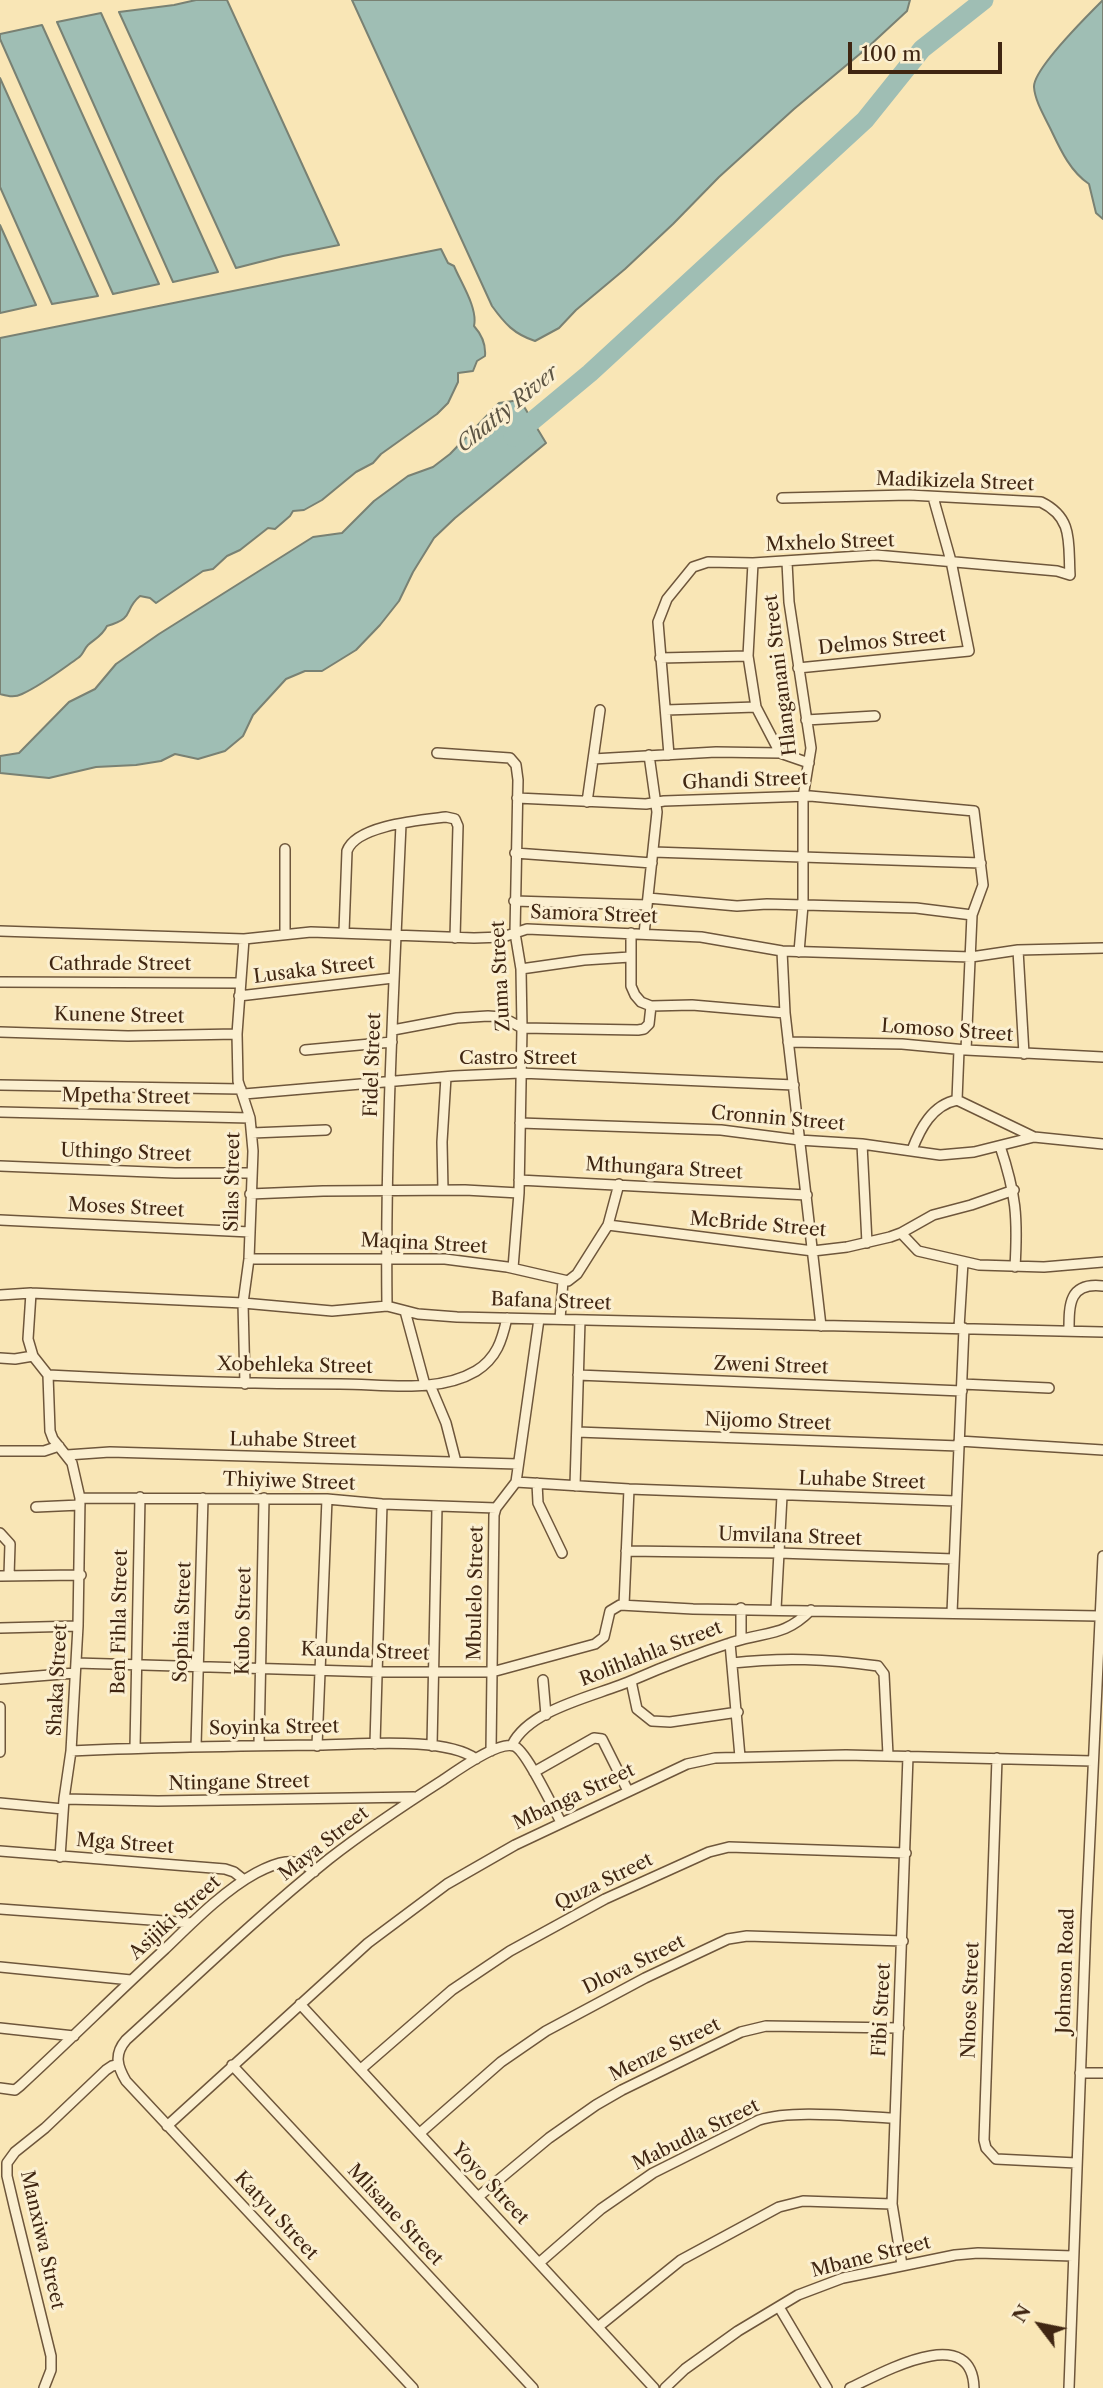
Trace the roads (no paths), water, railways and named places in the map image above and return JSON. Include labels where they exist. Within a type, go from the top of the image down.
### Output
[{"type":"street","name":"Madikizela Street","points":[[782,498],[909,495],[1041,502],[1052,507],[1064,521],[1070,575]]},
{"type":"street","points":[[933,497],[951,561]]},
{"type":"street","name":"Mxhelo Street","points":[[669,755],[657,628],[659,615],[667,599],[693,567],[708,562],[788,562],[876,555],[1057,571],[1070,575]]},
{"type":"street","name":"Delmos Street","points":[[798,668],[969,651],[951,561]]},
{"type":"street","name":"Hlanganani Street","points":[[788,562],[789,602],[811,748],[803,797],[803,905],[799,952]]},
{"type":"street","points":[[753,563],[748,656],[756,707],[780,753]]},
{"type":"street","points":[[660,658],[748,656]]},
{"type":"street","points":[[666,710],[756,707]]},
{"type":"street","points":[[587,802],[600,710]]},
{"type":"street","points":[[806,720],[874,716]]},
{"type":"street","points":[[593,759],[716,752],[780,753],[809,763]]},
{"type":"street","name":"Zuma Street","points":[[437,753],[510,758],[516,765],[514,933],[521,969],[522,1028],[519,1193],[513,1268]]},
{"type":"street","points":[[644,934],[656,802],[649,755]]},
{"type":"street","name":"Ghandi Street","points":[[517,797],[646,804],[815,796],[974,811],[981,863]]},
{"type":"street","points":[[344,932],[348,846],[355,839],[373,830],[446,817],[457,822],[455,938]]},
{"type":"street","name":"Fidel Street","points":[[387,1306],[386,1192],[401,824]]},
{"type":"street","points":[[285,849],[285,934]]},
{"type":"street","points":[[653,852],[981,863],[982,888],[972,915],[971,957],[957,1100]]},
{"type":"street","points":[[515,853],[652,863]]},
{"type":"street","points":[[514,901],[647,901],[737,906],[916,908],[972,915]]},
{"type":"street","name":"Samora Street","points":[[0,931],[244,939],[285,934],[344,932],[497,938],[527,929],[701,937],[782,951],[971,957],[1018,950],[1103,948]]},
{"type":"street","points":[[631,933],[630,976],[633,991],[638,999],[650,1006],[692,1005],[785,1013]]},
{"type":"street","name":"Silas Street","points":[[244,939],[237,1034],[238,1081],[252,1133],[249,1259],[243,1303],[246,1384]]},
{"type":"street","points":[[1018,950],[1024,1054]]},
{"type":"street","points":[[782,951],[788,1042],[821,1326]]},
{"type":"street","points":[[521,969],[630,957]]},
{"type":"street","name":"Lusaka Street","points":[[239,996],[393,978]]},
{"type":"street","name":"Cathrade Street","points":[[0,982],[239,984]]},
{"type":"street","points":[[393,1030],[457,1018],[488,1016],[502,1017],[522,1028],[644,1029],[649,1024],[650,1006]]},
{"type":"street","name":"Kunene Street","points":[[0,1032],[128,1036],[237,1034]]},
{"type":"street","points":[[305,1050],[392,1042]]},
{"type":"street","name":"Lomoso Street","points":[[788,1042],[902,1044],[1024,1054],[1103,1057]]},
{"type":"street","name":"Castro Street","points":[[0,1085],[242,1091],[520,1073],[794,1085]]},
{"type":"street","points":[[443,1190],[442,1142],[446,1077]]},
{"type":"street","points":[[912,1150],[928,1118],[951,1101],[957,1100],[1034,1137],[1103,1144]]},
{"type":"street","name":"Mpetha Street","points":[[0,1112],[250,1118]]},
{"type":"street","name":"Cronnin Street","points":[[520,1123],[722,1130],[799,1140],[862,1144],[946,1156],[1034,1137]]},
{"type":"street","points":[[252,1133],[326,1130]]},
{"type":"street","points":[[862,1144],[867,1243]]},
{"type":"street","points":[[1000,1146],[1014,1190],[1018,1230],[1015,1267]]},
{"type":"street","name":"Uthingo Street","points":[[0,1166],[175,1173],[251,1173]]},
{"type":"street","name":"Mthungara Street","points":[[519,1180],[807,1195]]},
{"type":"street","points":[[560,1320],[563,1281],[574,1278],[608,1225],[619,1184]]},
{"type":"street","points":[[250,1194],[443,1190],[519,1193]]},
{"type":"street","name":"McBride Street","points":[[608,1225],[813,1251],[867,1243],[901,1233],[926,1217],[1014,1190]]},
{"type":"street","name":"Moses Street","points":[[0,1220],[250,1232]]},
{"type":"street","points":[[901,1233],[918,1251],[979,1265],[1015,1267],[1103,1262]]},
{"type":"street","name":"Maqina Street","points":[[249,1259],[445,1259],[513,1268],[563,1281]]},
{"type":"street","points":[[952,1613],[962,1388],[963,1262]]},
{"type":"street","points":[[1069,1331],[1070,1307],[1074,1294],[1088,1285],[1103,1286]]},
{"type":"street","points":[[31,1293],[29,1339],[33,1356],[48,1375]]},
{"type":"street","name":"Bafana Street","points":[[0,1295],[31,1293],[243,1303],[344,1311],[387,1306],[433,1316],[1103,1332]]},
{"type":"street","points":[[405,1311],[427,1385],[446,1423],[456,1462]]},
{"type":"street","name":"Xobehleka Street","points":[[48,1375],[246,1384],[427,1385],[463,1377],[490,1360],[502,1341],[506,1318]]},
{"type":"street","points":[[516,1482],[539,1319]]},
{"type":"street","points":[[575,1486],[580,1320]]},
{"type":"street","points":[[0,1358],[33,1356]]},
{"type":"street","name":"Shaka Street","points":[[48,1375],[50,1431],[68,1455],[76,1475],[80,1501],[76,1668],[60,1857]]},
{"type":"street","name":"Zweni Street","points":[[578,1375],[962,1388],[1049,1388]]},
{"type":"street","name":"Nijomo Street","points":[[577,1432],[1103,1450]]},
{"type":"street","points":[[0,1451],[44,1451],[59,1446]]},
{"type":"street","name":"Luhabe Street","points":[[68,1455],[110,1452],[518,1464]]},
{"type":"street","name":"Luhabe Street","points":[[516,1482],[782,1496],[956,1501]]},
{"type":"street","name":"Mbulelo Street","points":[[492,1751],[494,1521],[496,1508],[516,1482]]},
{"type":"street","points":[[537,1483],[538,1503],[562,1553]]},
{"type":"street","points":[[629,1489],[624,1605],[693,1609],[1099,1616]]},
{"type":"street","points":[[776,1609],[782,1496]]},
{"type":"street","name":"Thiyiwe Street","points":[[80,1501],[140,1497],[327,1499],[496,1508]]},
{"type":"street","name":"Ben Fihla Street","points":[[135,1748],[140,1497]]},
{"type":"street","name":"Sophia Street","points":[[196,1746],[203,1498]]},
{"type":"street","name":"Kubo Street","points":[[259,1745],[264,1498]]},
{"type":"street","points":[[317,1745],[327,1499]]},
{"type":"street","points":[[36,1507],[80,1501]]},
{"type":"street","points":[[375,1744],[382,1504]]},
{"type":"street","points":[[432,1746],[437,1506]]},
{"type":"street","points":[[0,1533],[10,1544],[4,1576],[80,1575]]},
{"type":"street","name":"Umvilana Street","points":[[626,1551],[954,1559]]},
{"type":"street","name":"Johnson Road","points":[[1069,2388],[1076,2163],[1103,1556]]},
{"type":"street","name":"Kaunda Street","points":[[0,1679],[76,1668],[138,1664],[377,1672],[492,1672],[595,1644],[605,1634],[610,1612],[617,1605],[624,1605]]},
{"type":"street","points":[[741,1608],[741,1639]]},
{"type":"street","name":"Rolihlahla Street","points":[[512,1745],[521,1730],[546,1714],[741,1639],[793,1626],[811,1610]]},
{"type":"street","points":[[0,1628],[78,1626]]},
{"type":"street","points":[[730,1643],[740,1757]]},
{"type":"street","points":[[732,1663],[765,1659],[828,1659],[878,1667],[884,1674],[888,1755]]},
{"type":"street","points":[[543,1680],[546,1714]]},
{"type":"street","points":[[631,1681],[637,1709],[652,1721],[670,1722],[738,1712]]},
{"type":"street","points":[[0,1707],[0,1752]]},
{"type":"street","points":[[534,1772],[594,1738],[602,1739],[628,1791]]},
{"type":"street","name":"Soyinka Street","points":[[71,1751],[196,1746],[375,1744],[461,1750],[476,1759]]},
{"type":"street","points":[[512,1745],[523,1754],[561,1822]]},
{"type":"street","name":"Maya Street","points":[[117,2065],[118,2052],[126,2040],[314,1872],[416,1797],[476,1759],[512,1745]]},
{"type":"street","name":"Mbanga Street","points":[[167,2126],[368,1943],[447,1884],[561,1822],[698,1761],[740,1757],[888,1755],[1093,1761]]},
{"type":"street","name":"Fibi Street","points":[[902,2265],[892,2204],[908,1756]]},
{"type":"street","name":"Nhose Street","points":[[997,1758],[984,2140],[986,2148],[996,2159],[1076,2163]]},
{"type":"street","name":"Ntingane Street","points":[[0,1803],[416,1797]]},
{"type":"street","name":"Quza Street","points":[[360,2069],[452,1990],[488,1964],[605,1899],[709,1852],[736,1847],[906,1853]]},
{"type":"street","name":"Mga Street","points":[[0,1851],[225,1870],[234,1872],[244,1881]]},
{"type":"street","name":"Asijiki Street","points":[[0,2088],[17,2088],[192,1923],[244,1881],[266,1868],[292,1861],[304,1863],[314,1872]]},
{"type":"street","points":[[0,1909],[192,1923]]},
{"type":"street","name":"Dlova Street","points":[[420,2133],[501,2062],[546,2031],[645,1978],[728,1939],[747,1936],[903,1941]]},
{"type":"street","points":[[0,1967],[131,1980]]},
{"type":"street","name":"Yoyo Street","points":[[300,2004],[654,2388]]},
{"type":"street","name":"Menze Street","points":[[478,2197],[549,2138],[596,2105],[740,2032],[766,2025],[899,2028]]},
{"type":"street","points":[[0,2028],[74,2036]]},
{"type":"street","name":"Katyu Street","points":[[117,2065],[126,2081],[409,2387]]},
{"type":"street","name":"Manxiwa Street","points":[[44,2388],[51,2370],[51,2356],[15,2210],[7,2163],[15,2152],[45,2128],[106,2070],[117,2065]]},
{"type":"street","name":"Mlisane Street","points":[[232,2065],[533,2388]]},
{"type":"street","points":[[1080,2073],[1103,2073]]},
{"type":"street","name":"Mabudla Street","points":[[539,2263],[601,2209],[653,2173],[759,2120],[793,2115],[895,2118]]},
{"type":"street","points":[[598,2327],[681,2260],[779,2207],[803,2201],[892,2204]]},
{"type":"street","name":"Mbane Street","points":[[664,2388],[709,2351],[779,2307],[819,2286],[843,2278],[978,2253],[1073,2256]]},
{"type":"street","points":[[779,2307],[827,2388]]},
{"type":"street","points":[[850,2388],[910,2360],[929,2356],[959,2358],[966,2362],[972,2374],[974,2388]]},
{"type":"water","points":[[196,0],[227,0],[339,245],[236,268],[119,12]]},
{"type":"water","points":[[352,0],[910,0],[907,11],[719,177],[625,269],[559,328],[535,341],[510,328],[492,306]]},
{"type":"water","points":[[1103,0],[1103,219],[1096,213],[1089,184],[1072,167],[1059,146],[1034,87],[1042,68],[1052,55]]},
{"type":"water","points":[[101,13],[218,272],[173,282],[57,22]]},
{"type":"water","points":[[42,25],[159,284],[113,294],[0,39],[0,34]]},
{"type":"water","points":[[0,78],[98,296],[52,304],[0,187]]},
{"type":"water","points":[[0,225],[36,305],[0,313]]},
{"type":"water","points":[[441,249],[448,263],[454,266],[468,296],[474,311],[474,326],[483,340],[485,352],[485,356],[477,361],[473,371],[458,373],[458,382],[448,403],[322,500],[304,510],[293,511],[275,529],[268,528],[213,569],[203,571],[156,603],[150,598],[140,596],[126,617],[107,626],[80,657],[44,682],[19,695],[0,694],[0,338]]},
{"type":"water","points":[[520,400],[546,443],[434,538],[399,601],[356,650],[322,671],[305,671],[286,679],[253,715],[243,736],[225,751],[198,759],[175,754],[161,761],[96,767],[49,778],[0,773],[0,756],[19,753],[69,702],[95,689],[116,664],[313,537],[342,533],[374,501],[408,476],[433,467],[450,454],[499,403]]},
{"type":"waterway","name":"Chatty River","points":[[513,437],[590,373],[865,120],[922,49],[984,0]]}]
